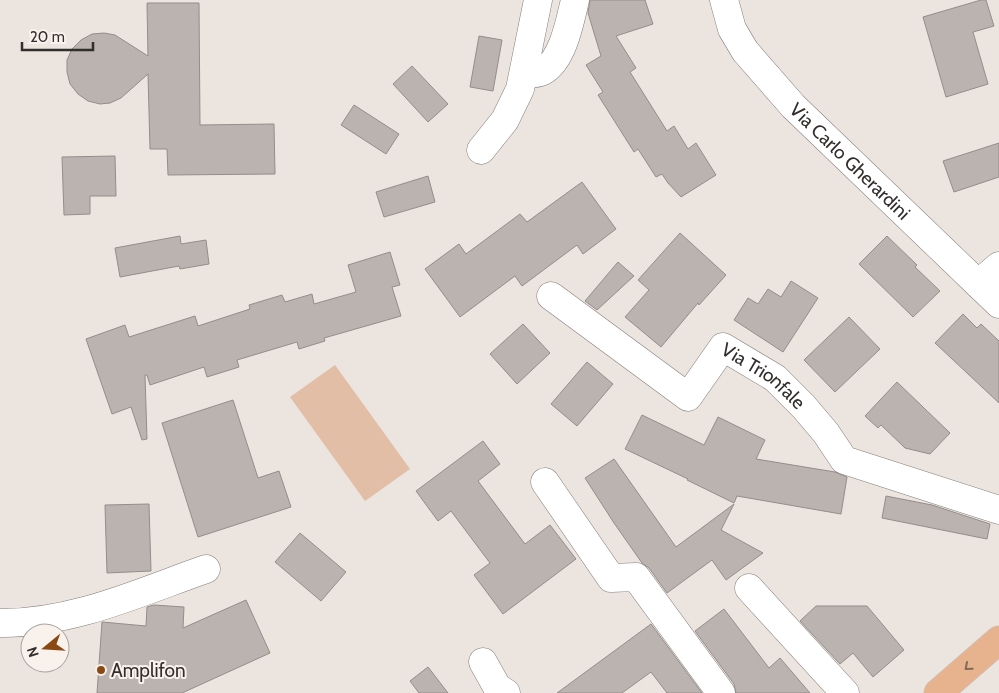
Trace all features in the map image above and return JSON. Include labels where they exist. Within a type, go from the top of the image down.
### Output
[{"type":"main road","points":[[938,693],[999,640]]},
{"type":"street","points":[[481,150],[501,127],[520,89],[538,0]]},
{"type":"street","points":[[524,74],[533,74],[545,70],[556,59],[575,0]]},
{"type":"street","name":"Via Carlo Gherardini","points":[[724,0],[732,29],[745,51],[793,106],[999,304]]},
{"type":"street","points":[[978,284],[999,266]]},
{"type":"street","name":"Via Trionfale","points":[[551,296],[688,396],[724,347],[775,378],[804,407],[826,433],[844,460],[999,510]]},
{"type":"street","points":[[545,482],[611,578],[636,577],[721,693]]},
{"type":"street","points":[[0,623],[36,621],[68,615],[110,603],[206,569]]},
{"type":"street","points":[[749,588],[845,693]]},
{"type":"street","points":[[483,662],[497,687],[506,693]]},
{"type":"shaded area","points":[[335,365],[410,469],[365,501],[290,397]]},
{"type":"building","points":[[590,0],[645,0],[653,24],[616,36],[636,68],[630,72],[667,131],[674,126],[688,149],[696,143],[716,175],[681,197],[662,174],[656,177],[638,149],[634,152],[598,95],[603,92],[586,65],[601,56],[588,13]]},
{"type":"building","points":[[986,0],[994,26],[973,32],[988,84],[946,97],[923,17]]},
{"type":"building","points":[[147,3],[199,3],[200,125],[274,124],[275,174],[168,175],[167,149],[150,149],[148,74],[121,98],[110,103],[100,104],[88,101],[78,94],[70,84],[67,60],[72,49],[81,40],[92,34],[104,33],[115,35],[148,56]]},
{"type":"building","points":[[479,36],[502,40],[493,91],[470,87]]},
{"type":"building","points":[[412,66],[448,104],[428,122],[393,84]]},
{"type":"building","points":[[354,105],[399,134],[386,154],[341,125]]},
{"type":"building","points":[[999,143],[999,177],[954,192],[943,161]]},
{"type":"building","points":[[115,156],[116,196],[90,196],[90,214],[64,215],[62,157]]},
{"type":"building","points":[[428,176],[435,202],[384,217],[376,192]]},
{"type":"building","points":[[582,182],[616,229],[583,254],[577,245],[522,286],[515,276],[460,317],[425,269],[459,244],[466,254],[520,214],[527,222]]},
{"type":"building","points":[[680,233],[726,275],[699,305],[698,303],[661,347],[625,317],[649,290],[638,280]]},
{"type":"building","points":[[180,236],[181,244],[206,240],[209,264],[180,269],[179,266],[120,277],[115,248]]},
{"type":"building","points":[[887,236],[940,291],[913,317],[859,264]]},
{"type":"building","points":[[390,252],[400,285],[392,287],[401,316],[324,338],[325,341],[299,349],[297,342],[237,360],[239,367],[207,377],[204,367],[150,385],[147,375],[145,375],[147,439],[142,440],[131,407],[112,414],[86,339],[125,325],[129,337],[195,316],[198,326],[250,309],[249,305],[282,295],[285,302],[312,294],[314,304],[356,292],[348,265]]},
{"type":"building","points":[[618,262],[634,276],[597,310],[585,301]]},
{"type":"building","points":[[791,281],[818,298],[783,352],[734,320],[748,298],[758,304],[768,289],[781,297]]},
{"type":"building","points":[[963,314],[977,328],[981,324],[999,341],[999,403],[935,343]]},
{"type":"building","points":[[849,317],[880,349],[835,392],[804,360]]},
{"type":"building","points":[[523,324],[550,353],[517,384],[490,354]]},
{"type":"building","points":[[587,362],[613,384],[577,426],[551,404]]},
{"type":"building","points":[[897,382],[950,433],[930,454],[905,448],[881,425],[878,428],[865,416]]},
{"type":"building","points":[[233,400],[258,478],[279,471],[291,507],[198,537],[162,423]]},
{"type":"building","points":[[642,415],[704,445],[718,417],[765,440],[756,459],[835,472],[847,477],[841,514],[737,496],[734,503],[687,480],[625,449]]},
{"type":"building","points":[[483,441],[500,464],[478,481],[525,544],[550,525],[576,559],[503,614],[474,575],[490,563],[451,511],[438,521],[416,491]]},
{"type":"building","points":[[614,459],[676,547],[734,504],[721,530],[763,553],[726,580],[712,560],[667,593],[649,568],[642,563],[585,478]]},
{"type":"building","points":[[886,496],[932,505],[990,524],[987,539],[882,518]]},
{"type":"building","points":[[149,504],[151,571],[107,573],[105,505]]},
{"type":"building","points":[[300,533],[346,572],[321,601],[275,562]]},
{"type":"building","points":[[246,600],[270,653],[182,693],[97,693],[102,622],[146,626],[147,607],[154,605],[184,607],[183,628]]},
{"type":"building","points":[[816,606],[867,606],[904,650],[873,677],[853,653],[840,664],[800,621]]},
{"type":"building","points":[[724,609],[769,668],[780,658],[810,693],[736,693],[734,684],[695,631]]},
{"type":"building","points":[[651,624],[702,693],[667,693],[651,672],[622,693],[557,693]]},
{"type":"building","points":[[428,667],[448,693],[419,693],[410,681]]},
{"type":"place","name":"Amplifon","points":[[101,670]]}]
